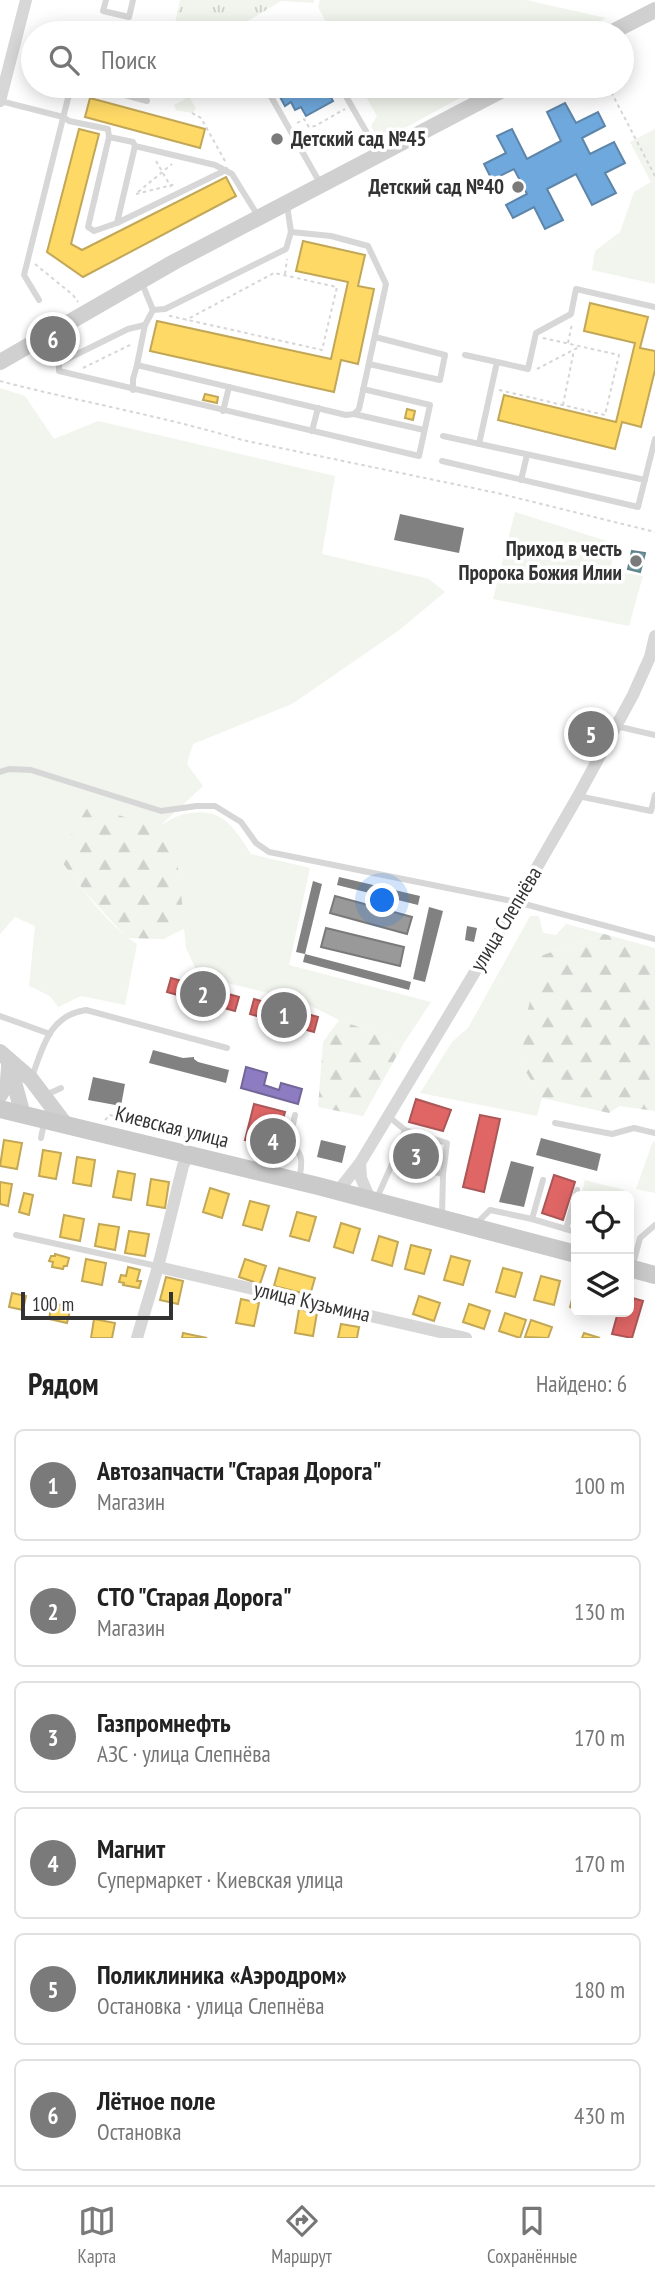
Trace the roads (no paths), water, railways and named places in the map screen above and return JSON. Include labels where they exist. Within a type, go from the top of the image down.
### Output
[{"type":"main road","name":"Киевская улица","points":[[0,1110],[299,1181],[571,1253]]},
{"type":"main road","points":[[634,1270],[655,1275]]},
{"type":"street","points":[[0,101],[26,0]]},
{"type":"street","points":[[633,21],[655,10]]},
{"type":"street","points":[[0,362],[141,281],[487,98]]},
{"type":"street","name":"улица Слепнёва","points":[[338,1191],[360,1163],[578,796],[650,657],[655,636]]},
{"type":"street","points":[[4,1055],[31,1079],[65,1124]]},
{"type":"street","points":[[0,1095],[8,1081],[4,1055]]},
{"type":"street","points":[[4,1055],[23,1115]]},
{"type":"street","points":[[23,1115],[32,1092],[31,1079]]},
{"type":"street","points":[[136,1338],[188,1155]]},
{"type":"street","points":[[360,1163],[361,1178],[373,1200]]},
{"type":"street","name":"улица Кузьмина","points":[[158,1266],[467,1338]]},
{"type":"lane","points":[[106,0],[103,11],[129,17],[133,0]]},
{"type":"lane","points":[[39,300],[24,275],[68,98]]},
{"type":"lane","points":[[141,98],[148,100]]},
{"type":"lane","points":[[272,98],[321,185]]},
{"type":"lane","points":[[347,98],[379,154]]},
{"type":"lane","points":[[0,101],[108,129],[109,136],[88,227],[94,231],[229,172]]},
{"type":"lane","points":[[109,136],[133,142],[135,146],[229,172],[259,218]]},
{"type":"lane","points":[[117,223],[135,146]]},
{"type":"lane","points":[[153,310],[165,309],[286,249],[291,232],[286,203]]},
{"type":"lane","points":[[291,232],[331,236],[368,247],[386,284],[359,409],[354,414]]},
{"type":"lane","points":[[141,281],[153,310]]},
{"type":"lane","points":[[466,355],[528,369],[536,333],[570,314],[576,289],[655,307]]},
{"type":"lane","points":[[133,390],[145,325],[153,310]]},
{"type":"lane","points":[[145,325],[128,329],[59,363],[59,371],[419,456],[430,405],[363,389]]},
{"type":"lane","points":[[369,364],[440,380],[445,355],[375,337]]},
{"type":"lane","points":[[479,444],[497,362]]},
{"type":"lane","points":[[136,365],[346,415],[354,414],[424,430]]},
{"type":"lane","points":[[223,411],[229,387]]},
{"type":"lane","points":[[312,431],[318,408]]},
{"type":"lane","points":[[443,436],[645,480]]},
{"type":"lane","points":[[442,461],[638,507],[655,439]]},
{"type":"lane","points":[[521,480],[527,454]]},
{"type":"lane","points":[[616,726],[655,735]]},
{"type":"lane","points":[[0,772],[9,769],[31,770],[161,811],[215,806],[241,822],[256,843],[269,852],[517,902],[655,939]]},
{"type":"lane","points":[[578,796],[653,812],[655,795]]},
{"type":"lane","points":[[31,1079],[55,1024],[73,1012],[86,1010],[227,1048]]},
{"type":"lane","points":[[0,1016],[50,1034]]},
{"type":"lane","points":[[44,1096],[61,1087]]},
{"type":"lane","points":[[295,1115],[289,1142],[299,1151],[302,1161],[299,1181]]},
{"type":"lane","points":[[387,1115],[405,1130],[447,1143],[442,1218]]},
{"type":"lane","points":[[41,1138],[45,1119]]},
{"type":"lane","points":[[555,1123],[611,1134],[634,1128],[655,1133]]},
{"type":"lane","points":[[373,1200],[405,1130]]},
{"type":"lane","points":[[393,1161],[443,1174]]},
{"type":"lane","points":[[532,1219],[543,1180]]},
{"type":"lane","points":[[566,1229],[577,1190]]},
{"type":"lane","points":[[473,1226],[490,1210],[571,1230]]},
{"type":"lane","points":[[634,1246],[655,1225]]},
{"type":"lane","points":[[16,1235],[158,1266]]},
{"type":"place","name":"Детский сад №45","points":[[277,139]]},
{"type":"place","name":"Детский сад №40","points":[[518,187]]},
{"type":"place","name":"Лётное поле","points":[[53,339]]},
{"type":"place","name":"Приход в честь Пророка Божия Илии","points":[[636,561]]},
{"type":"place","name":"Поликлиника «Аэродром»","points":[[591,734]]},
{"type":"place","name":"СТО \"Старая Дорога\"","points":[[203,994]]},
{"type":"place","name":"Автозапчасти \"Старая Дорога\"","points":[[284,1015]]},
{"type":"place","name":"Магнит","points":[[273,1141]]},
{"type":"place","name":"Газпромнефть","points":[[416,1156]]}]
